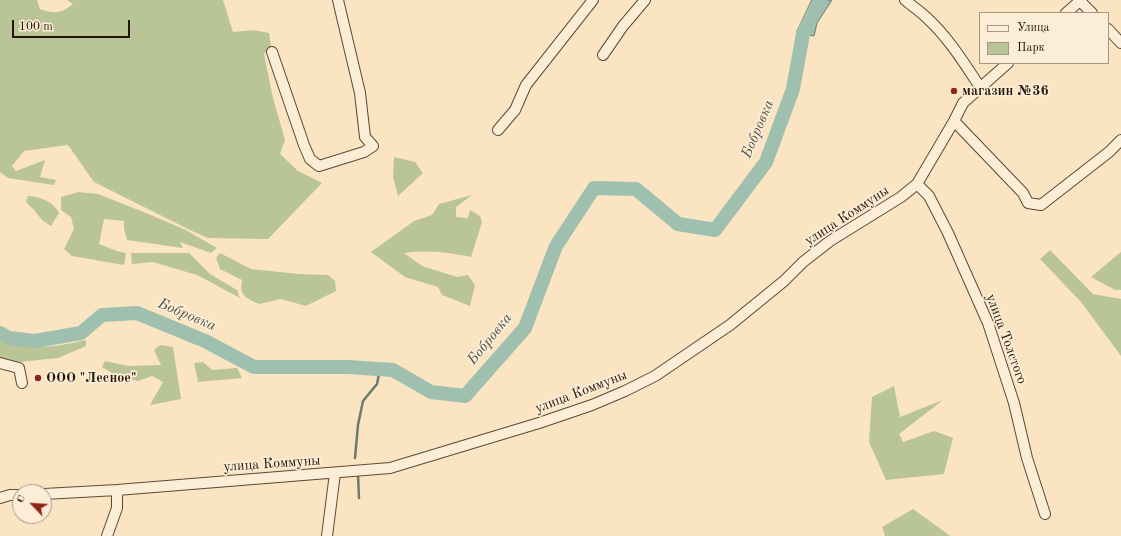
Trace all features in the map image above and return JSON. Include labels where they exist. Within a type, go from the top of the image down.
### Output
[{"type":"street","points":[[272,52],[310,159],[319,166],[364,152],[373,146],[365,137],[360,93],[338,0]]},
{"type":"street","points":[[498,130],[516,110],[526,85],[593,0]]},
{"type":"street","points":[[603,55],[623,26],[644,0]]},
{"type":"street","points":[[905,0],[927,18],[942,33],[980,88]]},
{"type":"street","points":[[1067,12],[1081,0],[1091,12]]},
{"type":"street","points":[[1109,30],[1121,43]]},
{"type":"street","name":"улица Коммуны","points":[[52,494],[117,490],[390,468],[539,423],[625,392],[654,376],[730,325],[784,282],[803,262],[830,241],[901,197],[917,184],[963,103],[1007,64]]},
{"type":"street","points":[[954,121],[1023,193],[1028,203],[1041,205],[1109,152],[1121,140]]},
{"type":"street","name":"улица Толстого","points":[[917,184],[929,196],[948,233],[988,323],[1014,403],[1027,458],[1045,514]]},
{"type":"street","points":[[0,363],[19,368],[22,383]]},
{"type":"street","points":[[327,536],[335,473]]},
{"type":"street","points":[[107,536],[117,508],[117,490]]},
{"type":"street","points":[[0,498],[12,495]]},
{"type":"green space","points":[[0,0],[37,0],[40,9],[49,12],[57,12],[65,10],[73,4],[67,0],[223,0],[233,32],[254,30],[269,33],[271,46],[264,54],[273,98],[285,140],[280,154],[298,171],[322,183],[268,239],[208,238],[192,231],[94,182],[68,145],[24,151],[12,166],[16,171],[45,160],[40,177],[56,180],[54,185],[8,178],[0,172]]},
{"type":"green space","points":[[394,157],[415,162],[423,173],[398,196],[393,177]]},
{"type":"green space","points":[[78,192],[98,194],[146,213],[186,230],[217,248],[211,253],[180,242],[183,248],[127,240],[124,229],[124,221],[104,219],[99,244],[126,253],[124,265],[72,256],[64,249],[74,229],[71,217],[61,210],[61,197]]},
{"type":"green space","points":[[472,195],[456,207],[456,217],[468,218],[470,210],[480,216],[482,222],[471,257],[437,252],[404,253],[422,266],[457,277],[468,275],[475,285],[470,306],[442,295],[438,287],[405,277],[371,252],[414,221],[432,215],[439,204]]},
{"type":"green space","points":[[28,196],[46,200],[57,209],[59,213],[51,226],[42,220],[26,202]]},
{"type":"green space","points":[[1050,250],[1093,294],[1121,299],[1121,356],[1081,302],[1040,259]]},
{"type":"green space","points":[[1121,252],[1121,290],[1115,290],[1091,277]]},
{"type":"green space","points":[[131,253],[189,253],[210,274],[237,290],[240,298],[197,275],[153,262],[132,264]]},
{"type":"green space","points":[[220,253],[251,269],[299,274],[328,275],[335,281],[336,291],[306,306],[281,299],[259,304],[244,296],[241,285],[242,280],[220,269],[216,258]]},
{"type":"green space","points":[[0,338],[32,347],[64,345],[86,340],[86,346],[58,358],[20,362],[0,357]]},
{"type":"green space","points":[[160,345],[173,347],[181,399],[150,405],[163,382],[152,376],[138,381],[117,376],[102,367],[105,361],[128,366],[161,365],[154,350]]},
{"type":"green space","points":[[203,362],[212,370],[237,368],[242,378],[198,382],[194,363]]},
{"type":"green space","points":[[894,386],[900,417],[943,400],[899,434],[903,442],[934,431],[953,438],[944,474],[886,480],[869,442],[872,397]]},
{"type":"green space","points":[[913,509],[949,536],[885,536],[882,527]]},
{"type":"shaded area","points":[[812,0],[832,0],[817,23],[814,36],[797,32]]},
{"type":"waterway","name":"Бобровка","points":[[0,333],[9,338],[35,341],[81,333],[102,315],[137,313],[205,341],[254,367],[348,367],[393,370],[431,392],[465,396],[525,328],[556,246],[594,188],[636,189],[678,224],[715,230],[766,162],[793,89],[803,34],[820,0]]},
{"type":"waterway","points":[[355,458],[358,425],[363,401],[377,384],[380,369]]},
{"type":"waterway","points":[[358,475],[359,498]]},
{"type":"place","name":"магазин №36","points":[[954,91]]},
{"type":"place","name":"ООО \"Лесное\"","points":[[38,378]]}]
